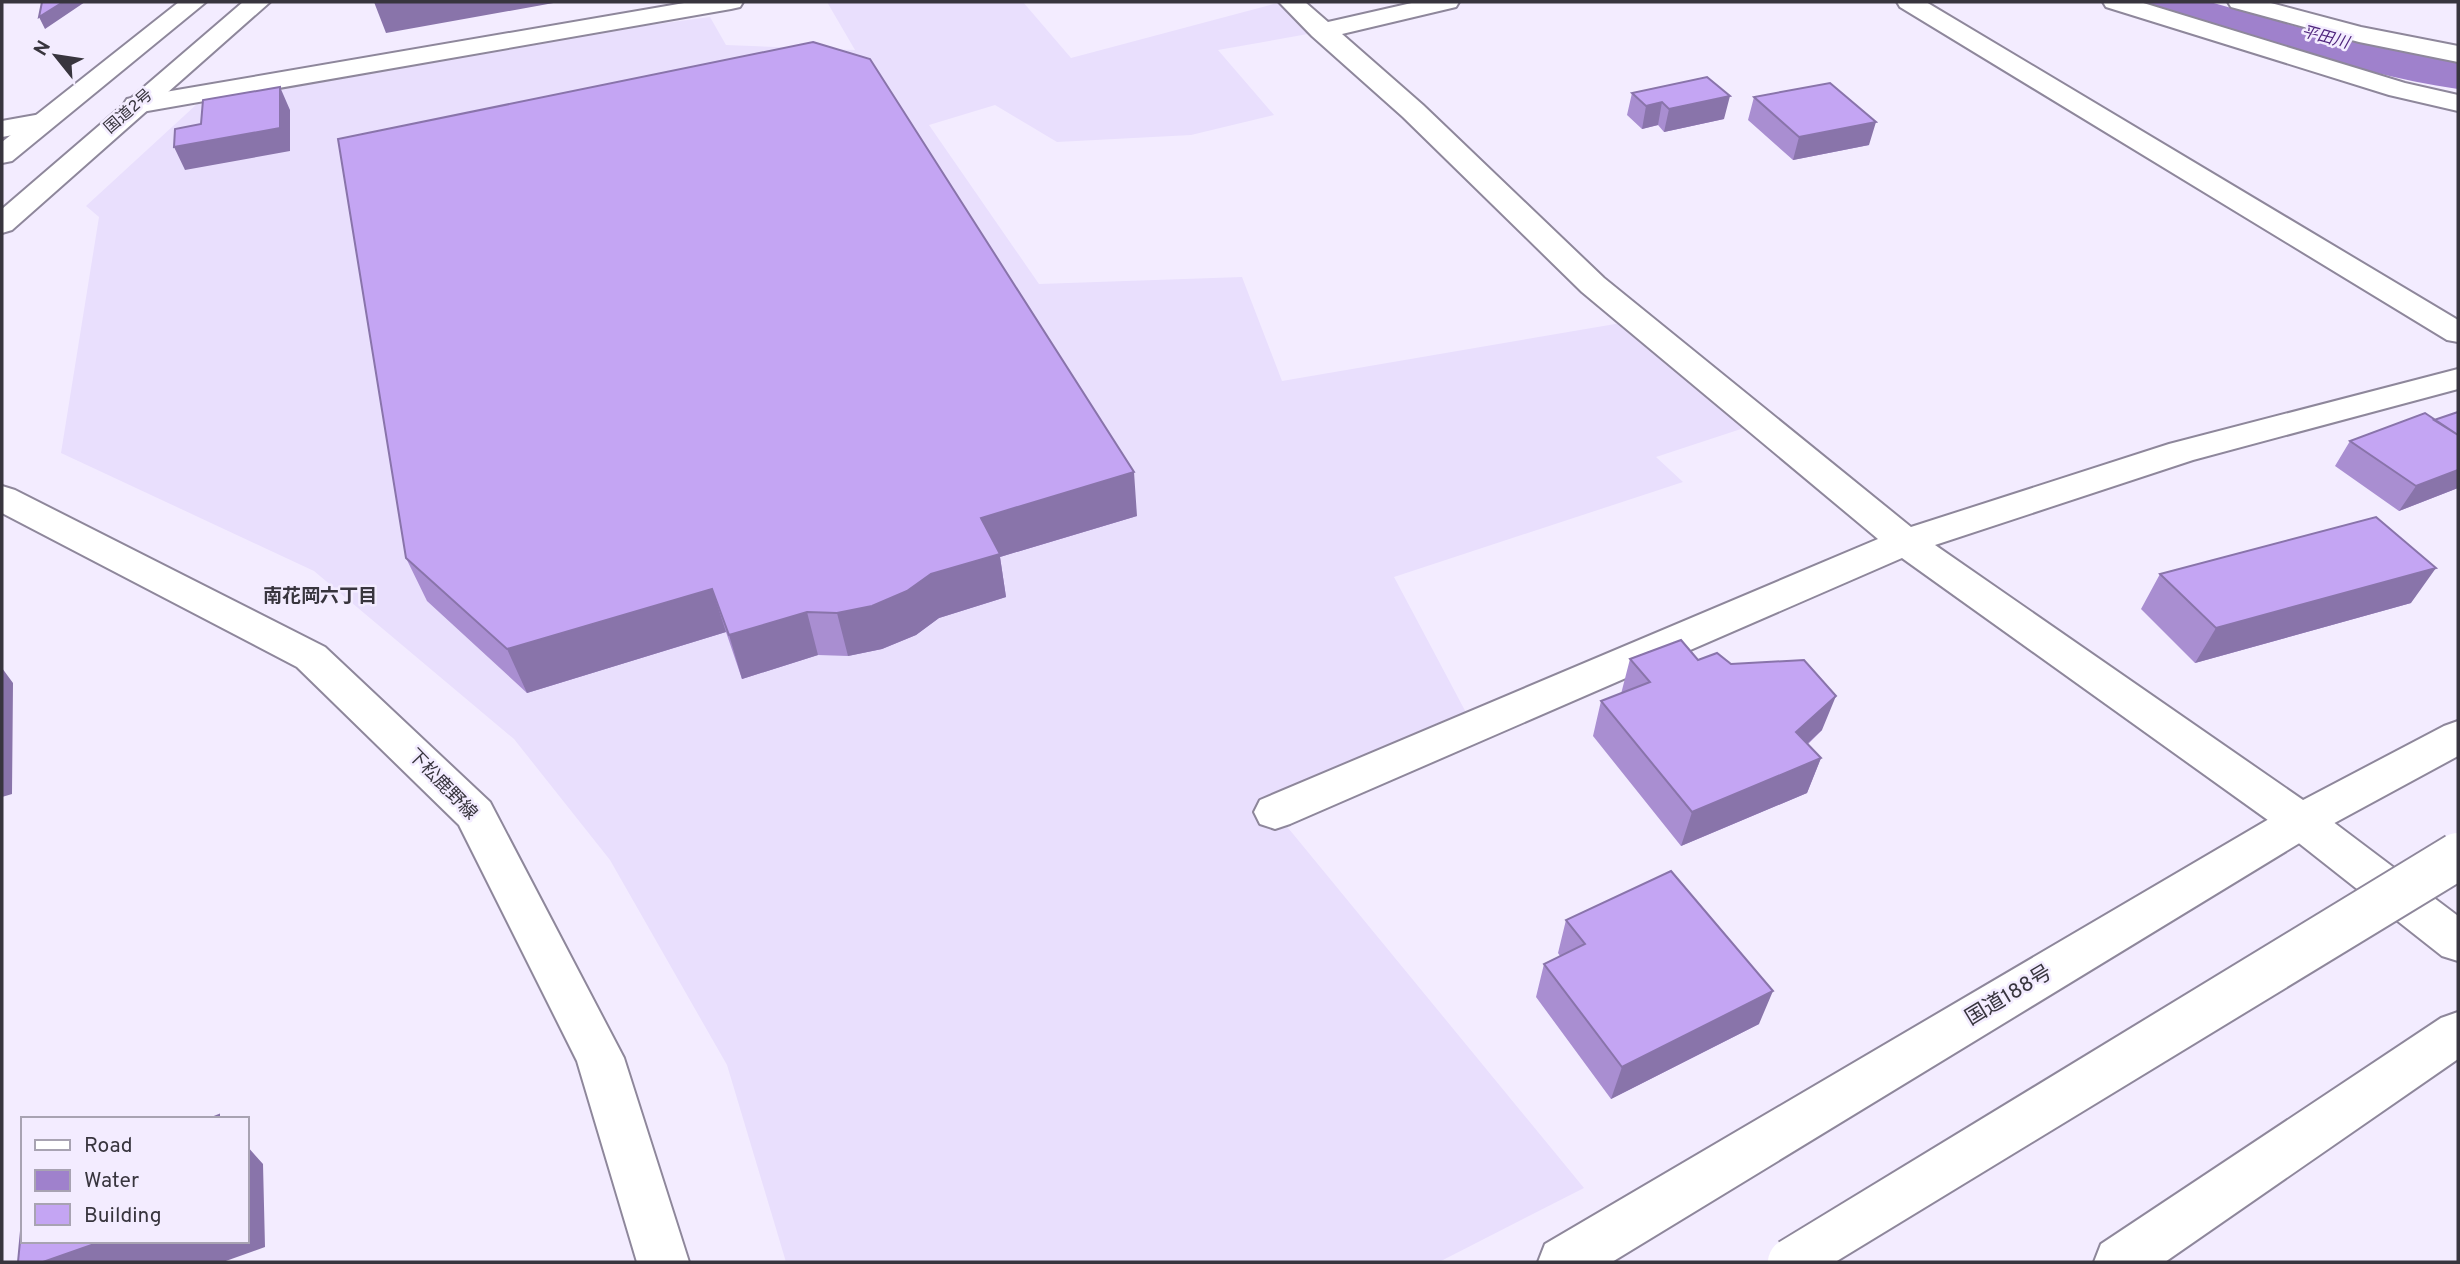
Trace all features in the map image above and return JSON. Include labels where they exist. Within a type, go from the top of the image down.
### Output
[{"type":"main road","points":[[2,155],[194,2]]},
{"type":"main road","name":"国道2号","points":[[2,224],[136,104],[258,2]]},
{"type":"main road","points":[[136,104],[731,2]]},
{"type":"main road","points":[[1292,2],[1321,31],[1413,111],[1593,285],[1905,542],[2301,821],[2458,942]]},
{"type":"main road","points":[[1321,31],[1447,2]]},
{"type":"main road","points":[[1909,2],[2458,333]]},
{"type":"main road","points":[[2115,2],[2352,76],[2458,103]]},
{"type":"main road","points":[[2240,2],[2358,34],[2458,54]]},
{"type":"main road","points":[[2,129],[41,122]]},
{"type":"main road","points":[[1275,812],[1905,542],[2181,452],[2458,379]]},
{"type":"main road","name":"下松鹿野線","points":[[2,498],[311,657],[475,814],[600,1059],[663,1262]]},
{"type":"main road","name":"国道188号","points":[[1564,1262],[2301,821],[2458,737]]},
{"type":"main road","points":[[1791,1262],[2458,856]]},
{"type":"main road","points":[[2120,1262],[2458,1033]]},
{"type":"shaded area","points":[[827,2],[1023,2],[1071,58],[1281,2],[1290,2],[1319,32],[1218,50],[1274,115],[1191,135],[1057,142],[995,105],[929,125],[1039,284],[1242,277],[1282,381],[1627,322],[1744,428],[1656,457],[1683,482],[1394,577],[1470,720],[1275,812],[1584,1188],[1439,1262],[786,1262],[727,1065],[610,860],[514,739],[314,571],[61,453],[99,217],[86,206],[197,104],[620,29],[710,17],[726,45],[855,50]]},
{"type":"water","name":"平田川","points":[[2141,2],[2210,2],[2345,40],[2458,61],[2458,89],[2338,63]]},
{"type":"building","points":[[42,2],[63,2],[39,17]]},
{"type":"building","points":[[813,42],[870,59],[1134,472],[981,518],[1000,554],[931,574],[907,591],[872,606],[837,613],[807,612],[729,635],[712,589],[507,649],[406,558],[338,139]]},
{"type":"building","points":[[1707,77],[1730,96],[1669,109],[1662,102],[1646,106],[1632,93]]},
{"type":"building","points":[[1830,83],[1876,122],[1799,137],[1754,97]]},
{"type":"building","points":[[280,87],[280,128],[174,147],[175,129],[201,124],[203,100]]},
{"type":"building","points":[[2458,412],[2458,435],[2434,420]]},
{"type":"building","points":[[2425,413],[2458,435],[2458,470],[2416,486],[2350,441]]},
{"type":"building","points":[[2376,517],[2436,568],[2216,628],[2160,574]]},
{"type":"building","points":[[1681,640],[1698,660],[1717,653],[1731,664],[1804,660],[1836,696],[1796,732],[1821,758],[1692,812],[1601,701],[1650,682],[1630,659]]},
{"type":"building","points":[[1671,871],[1773,991],[1622,1067],[1544,964],[1585,944],[1566,920]]},
{"type":"building","points":[[21,1231],[21,1243],[97,1243],[43,1262],[18,1262]]},
{"type":"district","name":"南花岡六丁目","points":[[320,597]]}]
